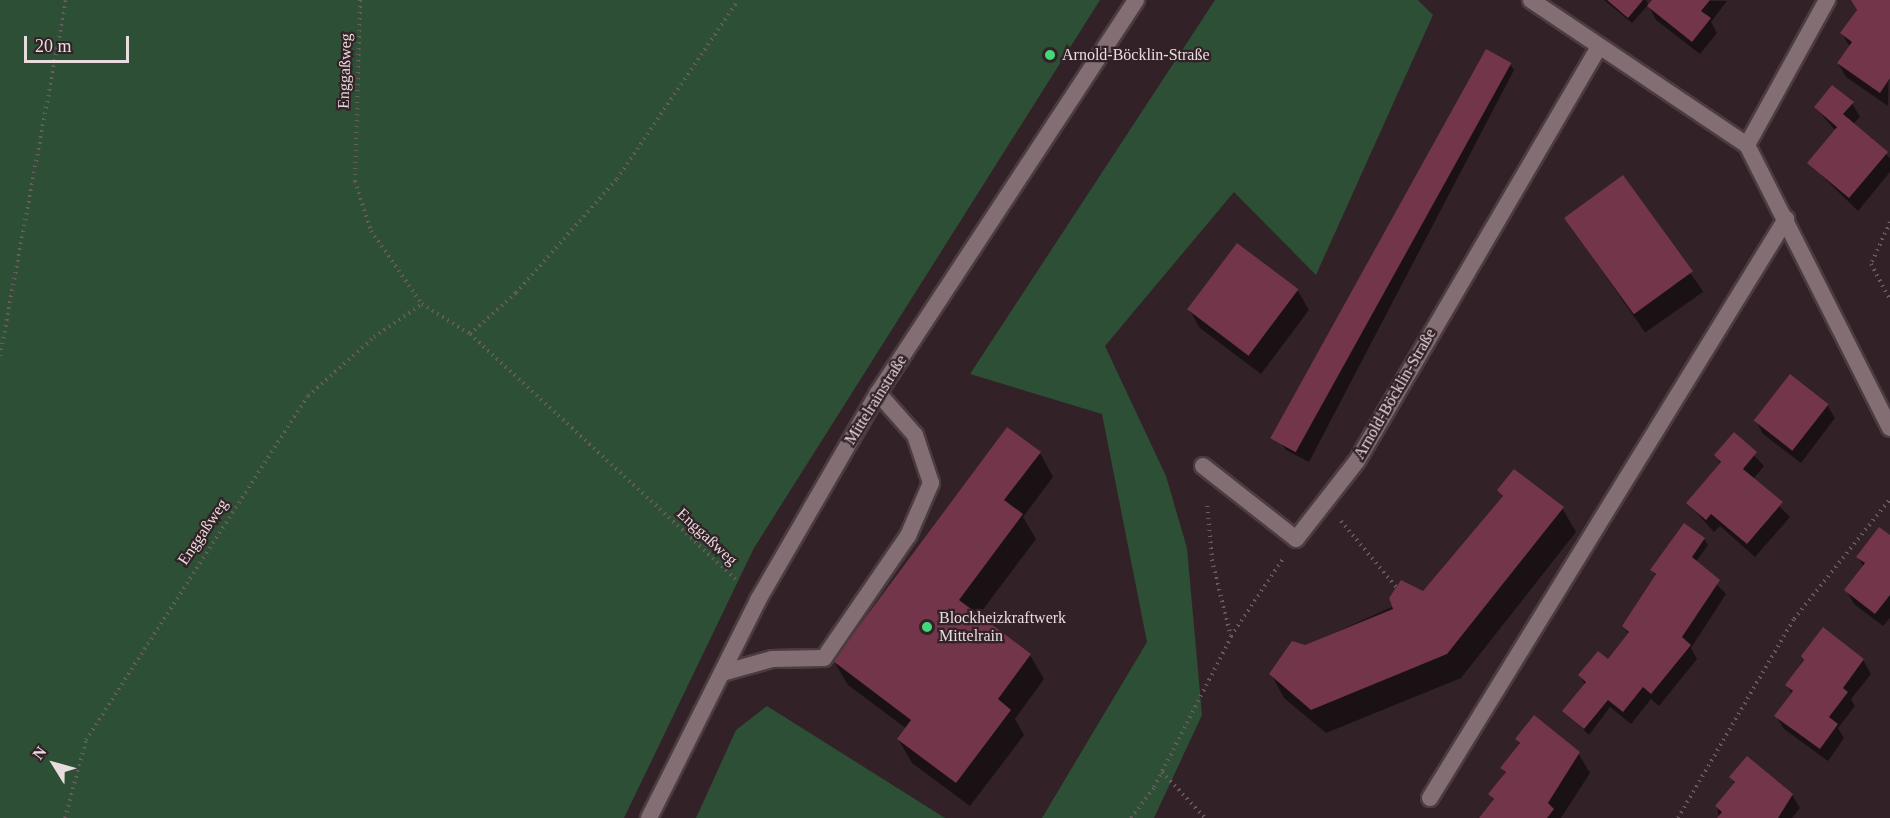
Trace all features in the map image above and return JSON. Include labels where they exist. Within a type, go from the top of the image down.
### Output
[{"type":"street","name":"Mittelrainstraße","points":[[649,818],[758,600],[879,393],[1136,0]]},
{"type":"street","points":[[1531,0],[1747,146],[1890,428]]},
{"type":"street","points":[[1747,146],[1827,0]]},
{"type":"street","name":"Arnold-Böcklin-Straße","points":[[1296,539],[1357,461],[1599,47]]},
{"type":"street","points":[[1430,798],[1786,219]]},
{"type":"street","points":[[722,673],[772,659],[824,658],[908,536],[931,483],[915,435],[879,393]]},
{"type":"street","points":[[1203,466],[1296,539]]},
{"type":"path","points":[[0,356],[66,0]]},
{"type":"path","name":"Enggaßweg","points":[[360,0],[355,181],[371,231],[422,304],[470,334],[758,600]]},
{"type":"path","points":[[470,334],[516,293],[617,179],[738,0]]},
{"type":"path","points":[[1890,222],[1871,264],[1890,299]]},
{"type":"path","name":"Enggaßweg","points":[[65,818],[86,740],[308,396],[374,337],[422,304]]},
{"type":"path","points":[[1203,466],[1212,561],[1231,637]]},
{"type":"path","points":[[1678,818],[1794,619],[1890,499]]},
{"type":"path","points":[[1325,502],[1396,587]]},
{"type":"path","points":[[1131,818],[1162,772],[1231,637],[1296,539]]},
{"type":"path","points":[[1162,772],[1205,818]]},
{"type":"green space","points":[[0,0],[1100,0],[754,548],[624,818],[0,818]]},
{"type":"green space","points":[[1215,0],[1418,0],[1433,15],[1316,275],[1234,192],[1105,346],[1166,476],[1187,548],[1202,715],[1154,818],[1042,818],[1147,642],[1102,414],[970,374]]},
{"type":"green space","points":[[767,706],[945,818],[696,818],[736,730]]},
{"type":"building","points":[[1607,0],[1643,0],[1628,18]]},
{"type":"building","points":[[1652,0],[1710,0],[1701,11],[1711,18],[1692,42],[1647,6]]},
{"type":"building","points":[[1851,0],[1890,0],[1890,78],[1880,93],[1837,63],[1852,42],[1840,33],[1857,10]]},
{"type":"building","points":[[1486,49],[1511,63],[1296,452],[1270,438]]},
{"type":"building","points":[[1832,85],[1854,102],[1843,114],[1888,152],[1849,198],[1807,163],[1837,127],[1814,107]]},
{"type":"building","points":[[1623,175],[1693,271],[1634,314],[1564,218]]},
{"type":"building","points":[[1237,243],[1298,289],[1249,356],[1187,309]]},
{"type":"building","points":[[1790,374],[1829,404],[1792,451],[1754,420]]},
{"type":"building","name":"Blockheizkraftwerk Mittelrain","points":[[1007,427],[1041,452],[1004,500],[1023,514],[959,600],[1031,654],[998,699],[1011,710],[956,783],[897,739],[911,720],[833,661]]},
{"type":"building","points":[[1734,432],[1757,452],[1743,469],[1783,502],[1747,544],[1711,514],[1706,520],[1686,503],[1721,462],[1714,455]]},
{"type":"building","points":[[1514,469],[1564,507],[1447,654],[1311,710],[1269,674],[1292,641],[1305,645],[1393,609],[1389,598],[1401,580],[1423,591],[1503,496],[1497,490]]},
{"type":"building","points":[[1684,523],[1705,538],[1692,557],[1720,580],[1682,637],[1691,645],[1651,694],[1643,687],[1623,712],[1608,700],[1584,729],[1562,711],[1586,682],[1578,675],[1598,651],[1608,659],[1629,632],[1622,626],[1656,574],[1650,570]]},
{"type":"building","points":[[1879,527],[1890,535],[1890,595],[1875,614],[1844,590],[1865,563],[1856,557]]},
{"type":"building","points":[[1823,627],[1864,659],[1843,688],[1848,692],[1829,717],[1838,724],[1820,749],[1774,716],[1793,691],[1785,685],[1804,660],[1801,656]]},
{"type":"building","points":[[1534,715],[1580,752],[1548,803],[1554,809],[1547,818],[1479,818],[1494,799],[1488,794],[1506,772],[1500,768],[1520,743],[1515,739]]},
{"type":"building","points":[[1747,756],[1793,794],[1778,818],[1717,818],[1722,812],[1715,806],[1735,782],[1729,777]]},
{"type":"place","name":"Arnold-Böcklin-Straße","points":[[1050,55]]},
{"type":"place","name":"Blockheizkraftwerk Mittelrain","points":[[927,627]]}]
